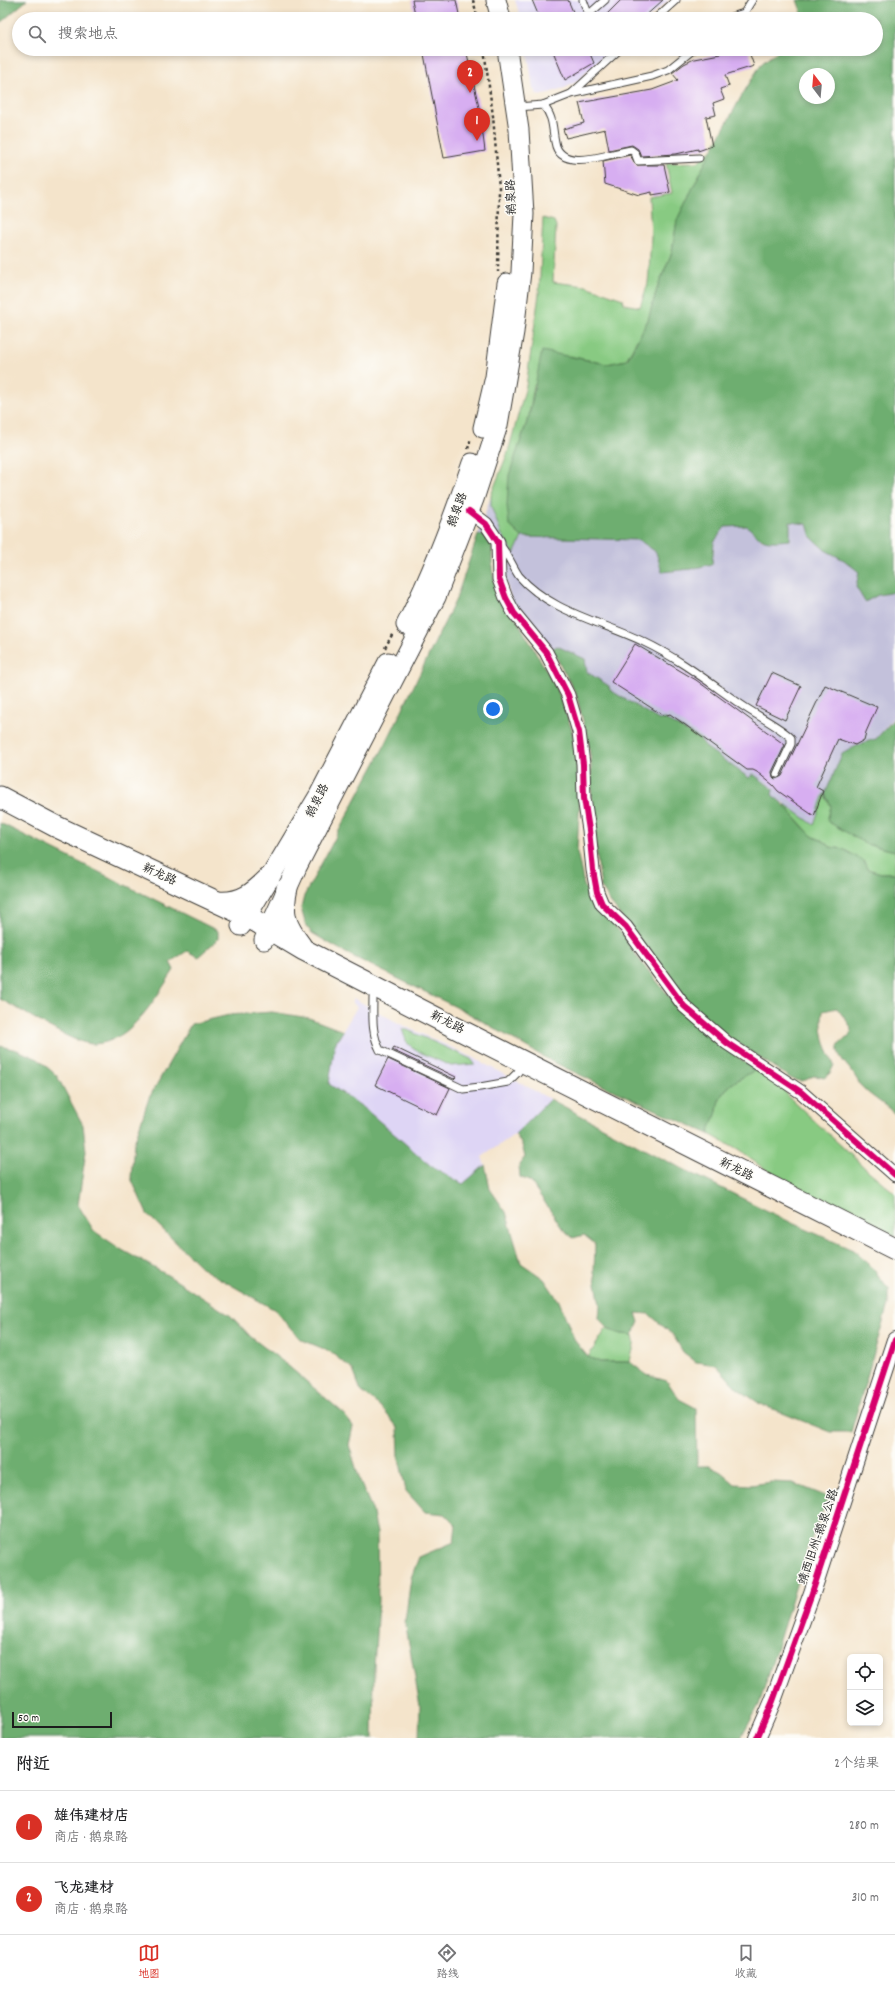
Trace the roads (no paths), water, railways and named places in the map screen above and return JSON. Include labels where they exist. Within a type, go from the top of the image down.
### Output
[{"type":"main road","points":[[482,0],[486,12]]},
{"type":"main road","points":[[496,0],[499,12]]},
{"type":"main road","name":"鹅泉路","points":[[267,935],[278,883],[319,795],[423,593],[465,484],[485,424],[495,377],[508,279],[511,215],[508,148],[496,56]]},
{"type":"main road","name":"鹅泉路","points":[[244,921],[278,883],[436,598],[484,468],[502,405],[519,291],[524,214],[516,107],[508,56]]},
{"type":"main road","name":"新龙路","points":[[0,797],[55,826],[218,902],[244,921],[374,997],[698,1164],[842,1232],[895,1260]]},
{"type":"main road","name":"新龙路","points":[[0,810],[46,834],[244,921]]},
{"type":"main road","points":[[218,902],[228,903],[249,896],[278,883],[284,915],[292,933],[304,950]]},
{"type":"main road","name":"新龙路","points":[[267,935],[304,950],[895,1249]]},
{"type":"street","points":[[469,511],[486,524],[498,542],[499,579],[506,598],[514,613],[546,652],[562,680],[574,714],[582,751],[584,798],[593,870],[597,892],[602,904],[626,927],[684,1006],[727,1043],[801,1092],[895,1175]]},
{"type":"street","name":"靖西旧州-鹅泉公路","points":[[757,1738],[773,1702],[809,1600],[895,1340]]},
{"type":"lane","points":[[583,0],[587,12]]},
{"type":"lane","points":[[594,12],[605,0]]},
{"type":"lane","points":[[663,12],[676,0]]},
{"type":"lane","points":[[745,12],[752,0]]},
{"type":"lane","points":[[571,94],[612,56]]},
{"type":"lane","points":[[516,107],[543,105],[571,94],[661,73],[684,56]]},
{"type":"lane","points":[[543,105],[550,114],[552,120],[556,148],[568,159],[592,158],[631,150],[635,153],[638,161],[699,158]]},
{"type":"lane","points":[[498,542],[519,576],[544,596],[567,609],[644,641],[662,651],[750,711],[786,732],[791,738],[791,744],[777,774]]},
{"type":"lane","points":[[374,997],[373,1030],[375,1040],[380,1050],[463,1088],[480,1088],[508,1082],[518,1072]]},
{"type":"place","name":"飞龙建材","points":[[470,93]]},
{"type":"place","name":"雄伟建材店","points":[[477,141]]}]
